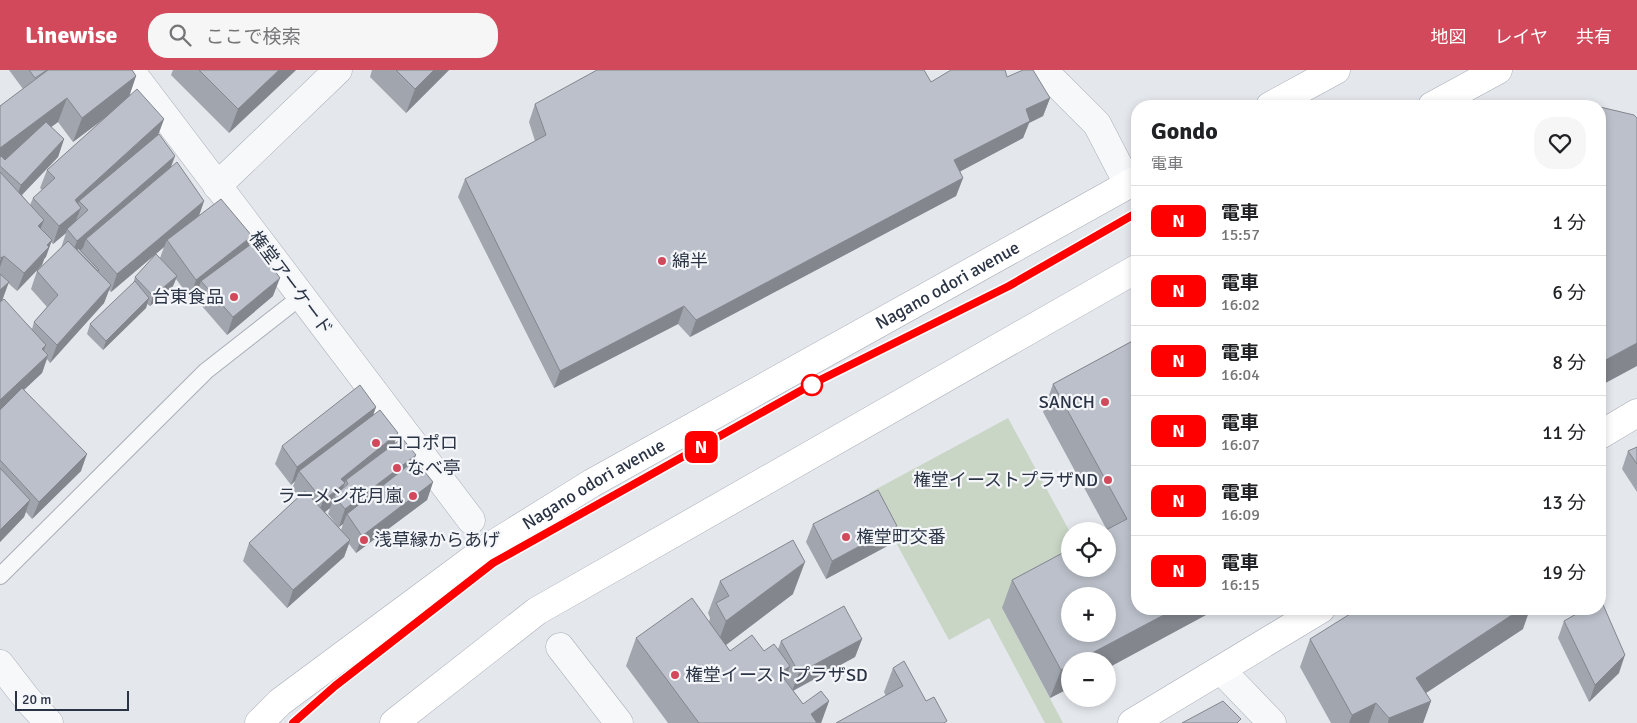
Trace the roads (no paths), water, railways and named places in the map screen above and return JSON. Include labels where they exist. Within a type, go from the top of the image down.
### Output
[{"type":"street","name":"権堂アーケード","points":[[130,70],[217,186],[295,301],[471,520]]},
{"type":"street","points":[[217,186],[338,70]]},
{"type":"street","points":[[1043,70],[1097,124],[1131,179]]},
{"type":"street","points":[[1281,100],[1336,70]]},
{"type":"street","points":[[1443,100],[1498,70]]},
{"type":"street","name":"Nagano odori avenue","points":[[259,723],[280,702],[489,547],[592,483],[1131,183]]},
{"type":"street","points":[[394,723],[537,611],[1131,272]]},
{"type":"street","points":[[1606,432],[1637,412]]},
{"type":"street","points":[[1132,723],[1311,615]]},
{"type":"street","points":[[567,656],[619,723]]},
{"type":"street","points":[[0,664],[27,699],[49,723]]},
{"type":"street","points":[[1221,670],[1272,723]]},
{"type":"lane","points":[[0,576],[206,371],[295,301]]},
{"type":"train","name":"N","points":[[293,723],[335,686],[493,563],[818,381],[1009,286],[1131,216]]},
{"type":"place","name":"綿半","points":[[662,261]]},
{"type":"place","name":"台東食品","points":[[234,297]]},
{"type":"place","name":"SANCH","points":[[1105,402]]},
{"type":"place","name":"ココポロ","points":[[376,443]]},
{"type":"place","name":"なべ亭","points":[[397,468]]},
{"type":"place","name":"権堂イーストプラザND","points":[[1108,480]]},
{"type":"place","name":"ラーメン花月嵐","points":[[413,496]]},
{"type":"place","name":"権堂町交番","points":[[846,537]]},
{"type":"place","name":"浅草縁からあげ","points":[[364,540]]},
{"type":"place","name":"権堂イーストプラザSD","points":[[675,675]]}]
